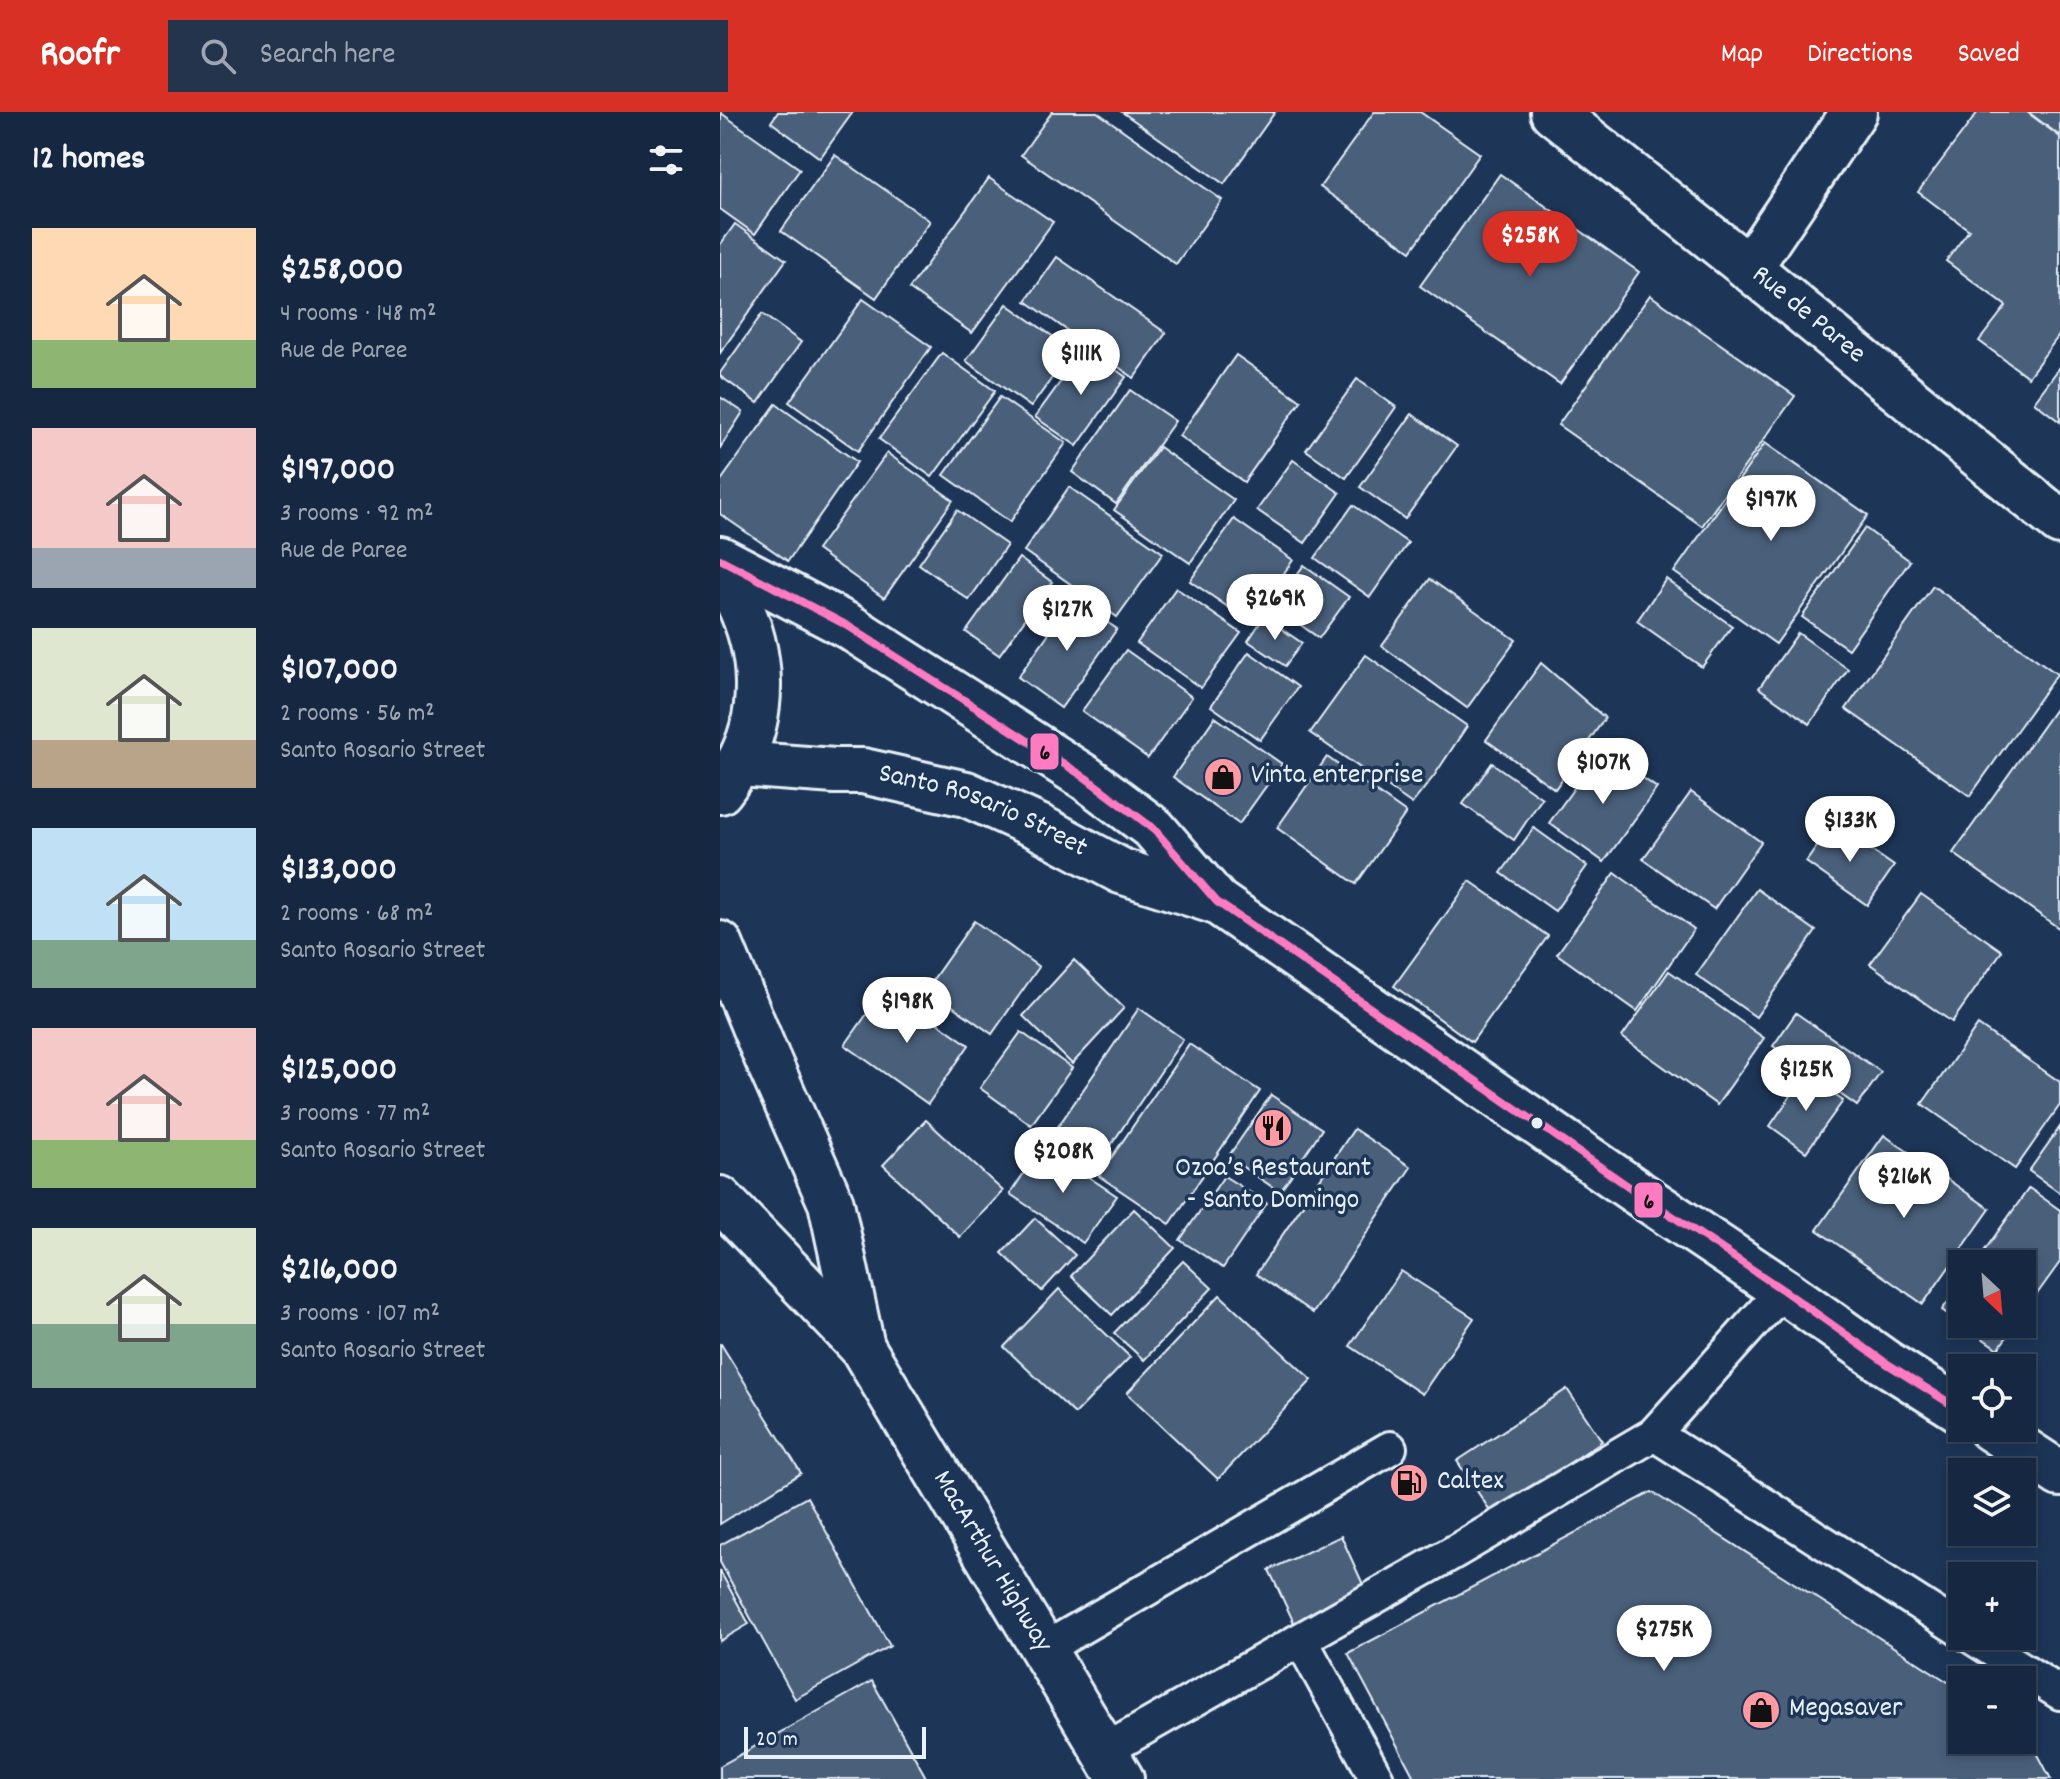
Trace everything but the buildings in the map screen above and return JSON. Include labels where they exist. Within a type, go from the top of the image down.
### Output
[{"type":"main road","name":"Rue de Paree","points":[[1553,112],[2060,522]]},
{"type":"main road","points":[[1749,268],[1854,112]]},
{"type":"main road","name":"Santo Rosario Street","points":[[720,559],[848,626],[1086,778],[1154,829],[1217,902],[1886,1363],[1948,1402]]},
{"type":"main road","points":[[720,574],[737,598],[756,648],[759,689],[752,732],[729,778]]},
{"type":"main road","name":"Santo Rosario Street","points":[[729,778],[863,771],[966,794],[1039,827],[1121,871],[1217,902]]},
{"type":"main road","name":"MacArthur Highway","points":[[720,944],[831,1203],[862,1347]]},
{"type":"main road","name":"MacArthur Highway","points":[[720,1199],[862,1347],[1112,1765]]},
{"type":"main road","points":[[2011,1442],[2060,1474]]},
{"type":"lane","points":[[1112,1765],[1301,1640],[1654,1434],[1783,1290]]},
{"type":"lane","points":[[1654,1434],[1948,1622]]},
{"type":"lane","points":[[1044,1649],[1390,1448]]},
{"type":"lane","points":[[1301,1640],[1377,1779]]},
{"type":"lane","points":[[1992,1650],[2060,1693]]},
{"type":"transit line","name":"6","points":[[720,559],[848,626],[1086,778],[1154,829],[1217,902],[1886,1363],[1948,1402]]},
{"type":"place","name":"Vinta enterprise","points":[[1223,777]]},
{"type":"place","name":"Ozoa’s Restaurant - Santo Domingo","points":[[1273,1128]]},
{"type":"place","name":"Caltex","points":[[1409,1483]]},
{"type":"place","name":"Megasaver","points":[[1761,1710]]}]
